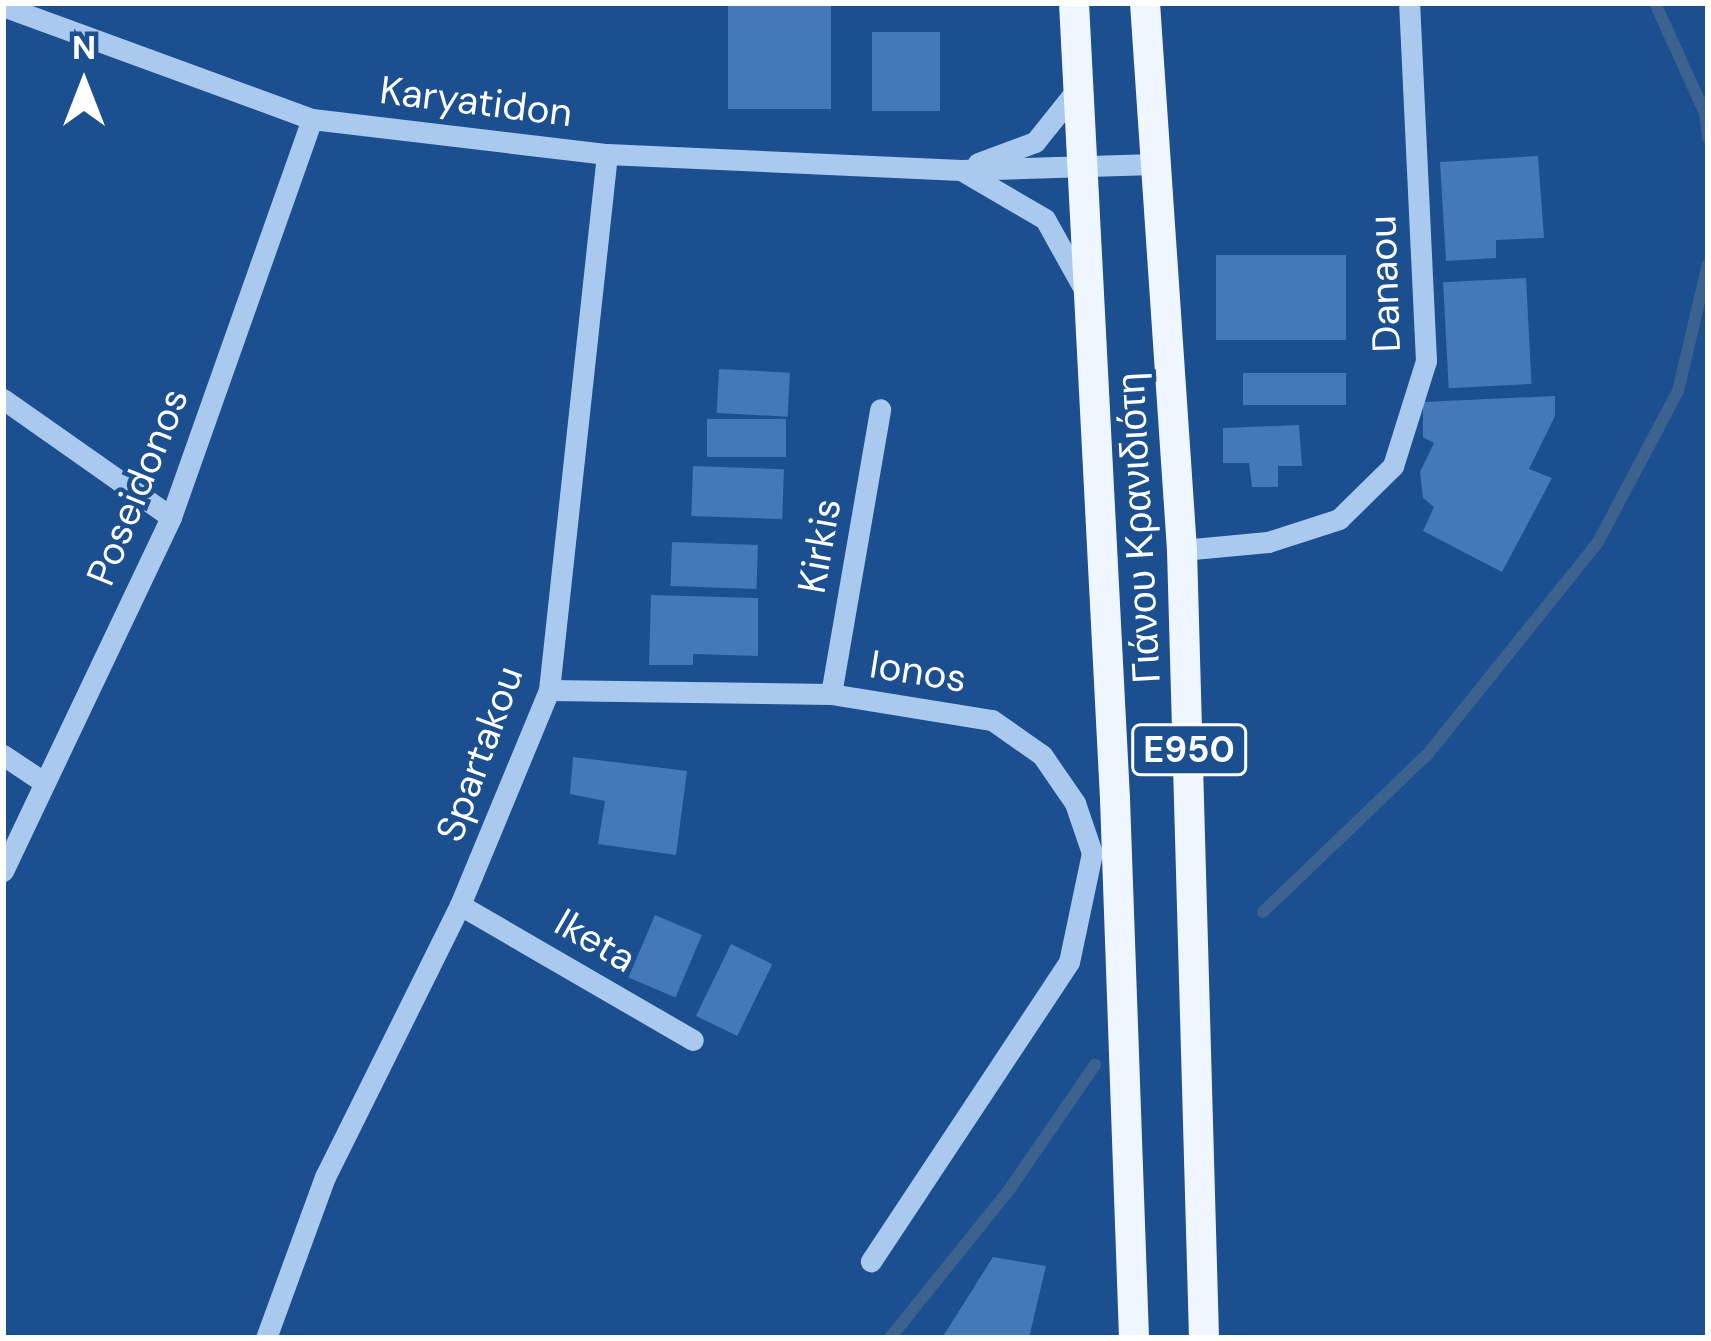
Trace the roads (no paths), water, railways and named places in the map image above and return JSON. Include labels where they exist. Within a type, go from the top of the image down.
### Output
[{"type":"main road","name":"Γιάνου Κρανιδιότη","points":[[1074,3],[1115,799],[1134,1338]]},
{"type":"main road","name":"Γιάνου Κρανιδιότη","points":[[1145,3],[1182,550],[1204,1338]]},
{"type":"street","name":"Danaou","points":[[1182,550],[1268,542],[1339,519],[1393,466],[1426,361],[1409,3]]},
{"type":"street","name":"Karyatidon","points":[[16,7],[312,119],[608,154],[961,170],[1154,164]]},
{"type":"street","name":"Karyatidon","points":[[961,170],[1035,142],[1080,87]]},
{"type":"street","name":"Poseidonos","points":[[3,871],[171,517],[312,119]]},
{"type":"street","name":"Spartakou","points":[[266,1338],[325,1177],[460,905],[549,690],[608,154]]},
{"type":"street","name":"Karyatidon","points":[[961,170],[1045,219],[1087,295]]},
{"type":"street","points":[[3,399],[171,517]]},
{"type":"street","name":"Kirkis","points":[[831,694],[880,409]]},
{"type":"street","name":"Ionos","points":[[549,690],[831,694],[992,720],[1042,755],[1075,802],[1092,853],[1070,962],[871,1262]]},
{"type":"street","points":[[3,755],[45,783]]},
{"type":"street","name":"Iketa","points":[[460,905],[693,1040]]},
{"type":"waterway","points":[[1655,3],[1705,113],[1708,138]]},
{"type":"waterway","points":[[1263,912],[1427,755],[1598,542],[1678,391],[1708,264]]},
{"type":"waterway","points":[[890,1338],[1009,1190],[1095,1065]]}]
